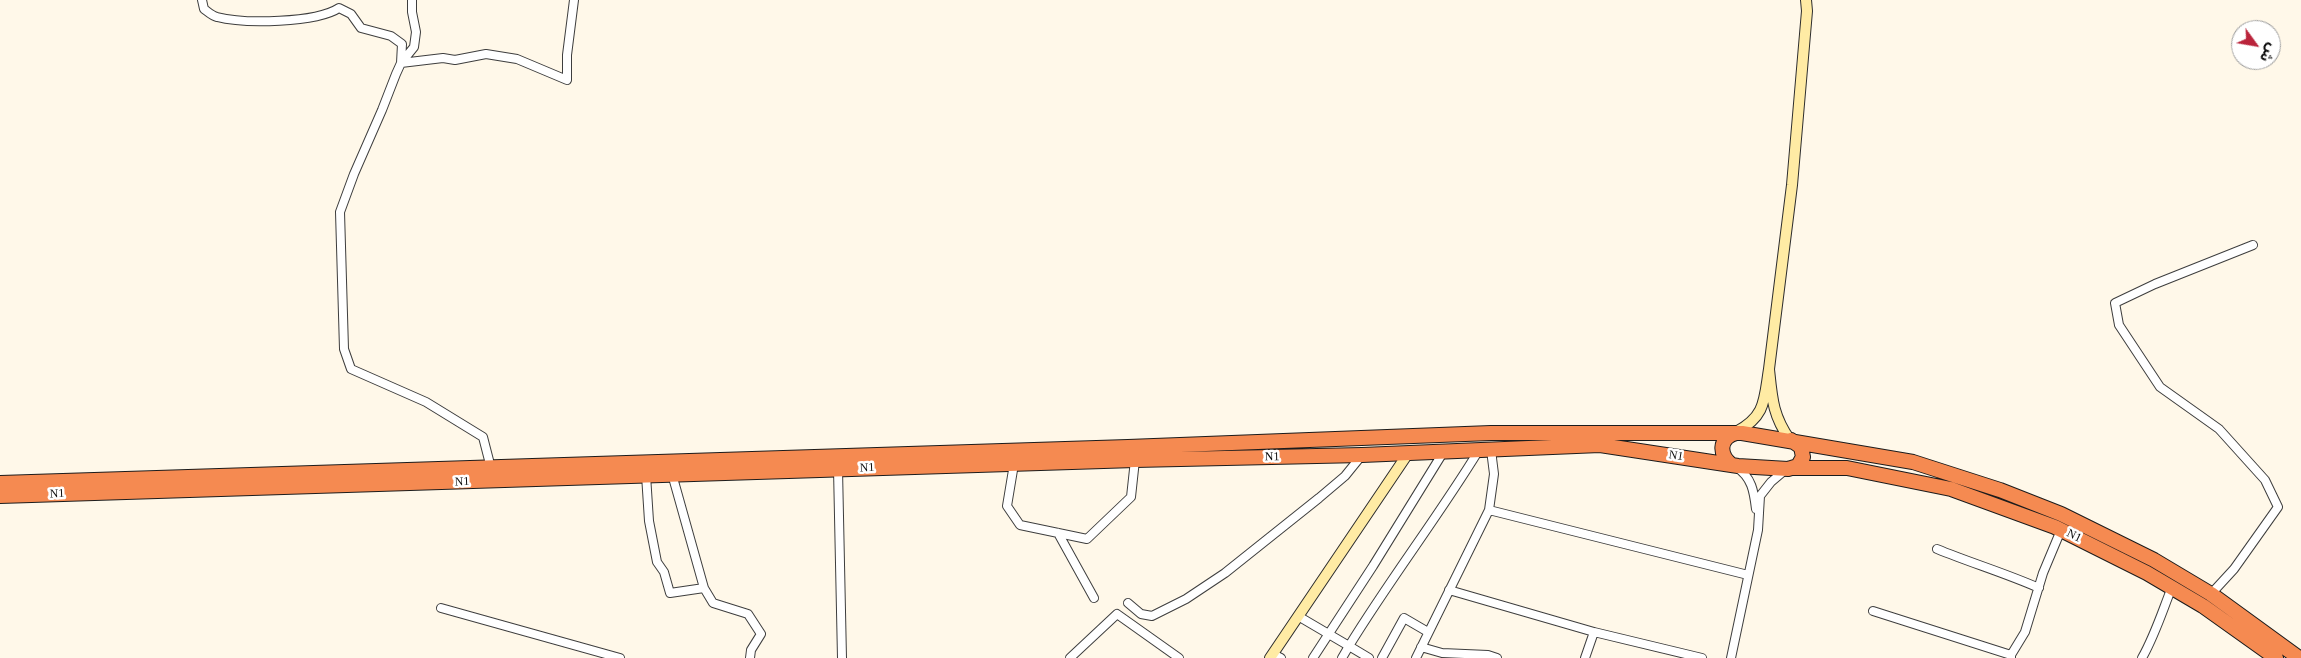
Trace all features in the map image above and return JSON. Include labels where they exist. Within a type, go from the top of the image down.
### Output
[{"type":"highway","name":"N1","points":[[0,483],[1491,433],[1736,433],[1790,440],[1913,462],[2000,490],[2061,514],[2154,560],[2211,594],[2299,658]]},
{"type":"highway","points":[[1732,465],[1724,457],[1722,446],[1727,437],[1736,433]]},
{"type":"highway","points":[[1788,469],[1798,466],[1803,457],[1801,447],[1790,440]]},
{"type":"highway","name":"N1","points":[[0,496],[1134,460],[1362,455],[1444,450],[1600,445],[1732,465],[1788,469],[1847,468],[1952,489],[1994,503],[2062,530],[2172,587],[2204,606],[2276,658]]},
{"type":"street","points":[[202,0],[204,9],[216,17],[238,20],[311,19],[330,14],[339,8],[350,14],[361,28],[391,36],[402,44],[401,63]]},
{"type":"street","points":[[412,0],[416,32],[414,47],[401,63],[340,212],[344,349],[351,369],[426,402],[483,437],[491,468]]},
{"type":"street","points":[[401,63],[443,58],[455,60],[486,54],[517,59],[567,80],[567,55],[574,0]]},
{"type":"street","points":[[1736,433],[1753,421],[1762,410],[1769,369],[1792,185],[1807,11],[1806,0]]},
{"type":"street","points":[[2211,594],[2234,569],[2278,507],[2265,480],[2219,429],[2160,388],[2119,325],[2115,303],[2155,284],[2253,246]]},
{"type":"street","points":[[1769,369],[1773,409],[1781,427],[1790,440]]},
{"type":"street","points":[[1313,658],[1421,490],[1444,450]]},
{"type":"street","points":[[1416,658],[1489,510],[1494,474],[1485,450]]},
{"type":"street","points":[[1342,658],[1378,599],[1460,481],[1485,450]]},
{"type":"street","points":[[1275,657],[1298,616],[1409,452]]},
{"type":"street","points":[[1128,603],[1141,614],[1152,616],[1186,599],[1225,573],[1319,498],[1344,476],[1362,455]]},
{"type":"street","points":[[1014,464],[1007,506],[1020,525],[1087,539],[1131,497],[1134,460]]},
{"type":"street","points":[[1732,465],[1748,477],[1751,484],[1758,530]]},
{"type":"street","points":[[838,469],[842,658]]},
{"type":"street","points":[[1730,658],[1758,530],[1760,496],[1771,482],[1788,469]]},
{"type":"street","points":[[672,474],[704,588],[713,604],[748,614],[761,634],[751,650],[750,658]]},
{"type":"street","points":[[646,475],[649,521],[657,562],[664,572],[670,593],[704,588]]},
{"type":"street","points":[[1489,510],[1748,575]]},
{"type":"street","points":[[1873,612],[2011,656],[2025,632],[2039,588],[2062,530]]},
{"type":"street","points":[[1058,533],[1094,598]]},
{"type":"street","points":[[1937,550],[1970,563],[2005,573],[2039,588]]},
{"type":"street","points":[[2142,658],[2155,635],[2155,627],[2172,587]]},
{"type":"street","points":[[1449,590],[1594,632],[1702,658]]},
{"type":"street","points":[[441,608],[620,658]]},
{"type":"street","points":[[1070,658],[1117,614],[1178,658]]},
{"type":"street","points":[[1298,616],[1369,658]]},
{"type":"street","points":[[1382,658],[1404,618],[1428,632]]},
{"type":"street","points":[[1585,658],[1594,632]]},
{"type":"street","points":[[1421,647],[1442,654],[1488,655],[1497,658]]}]
